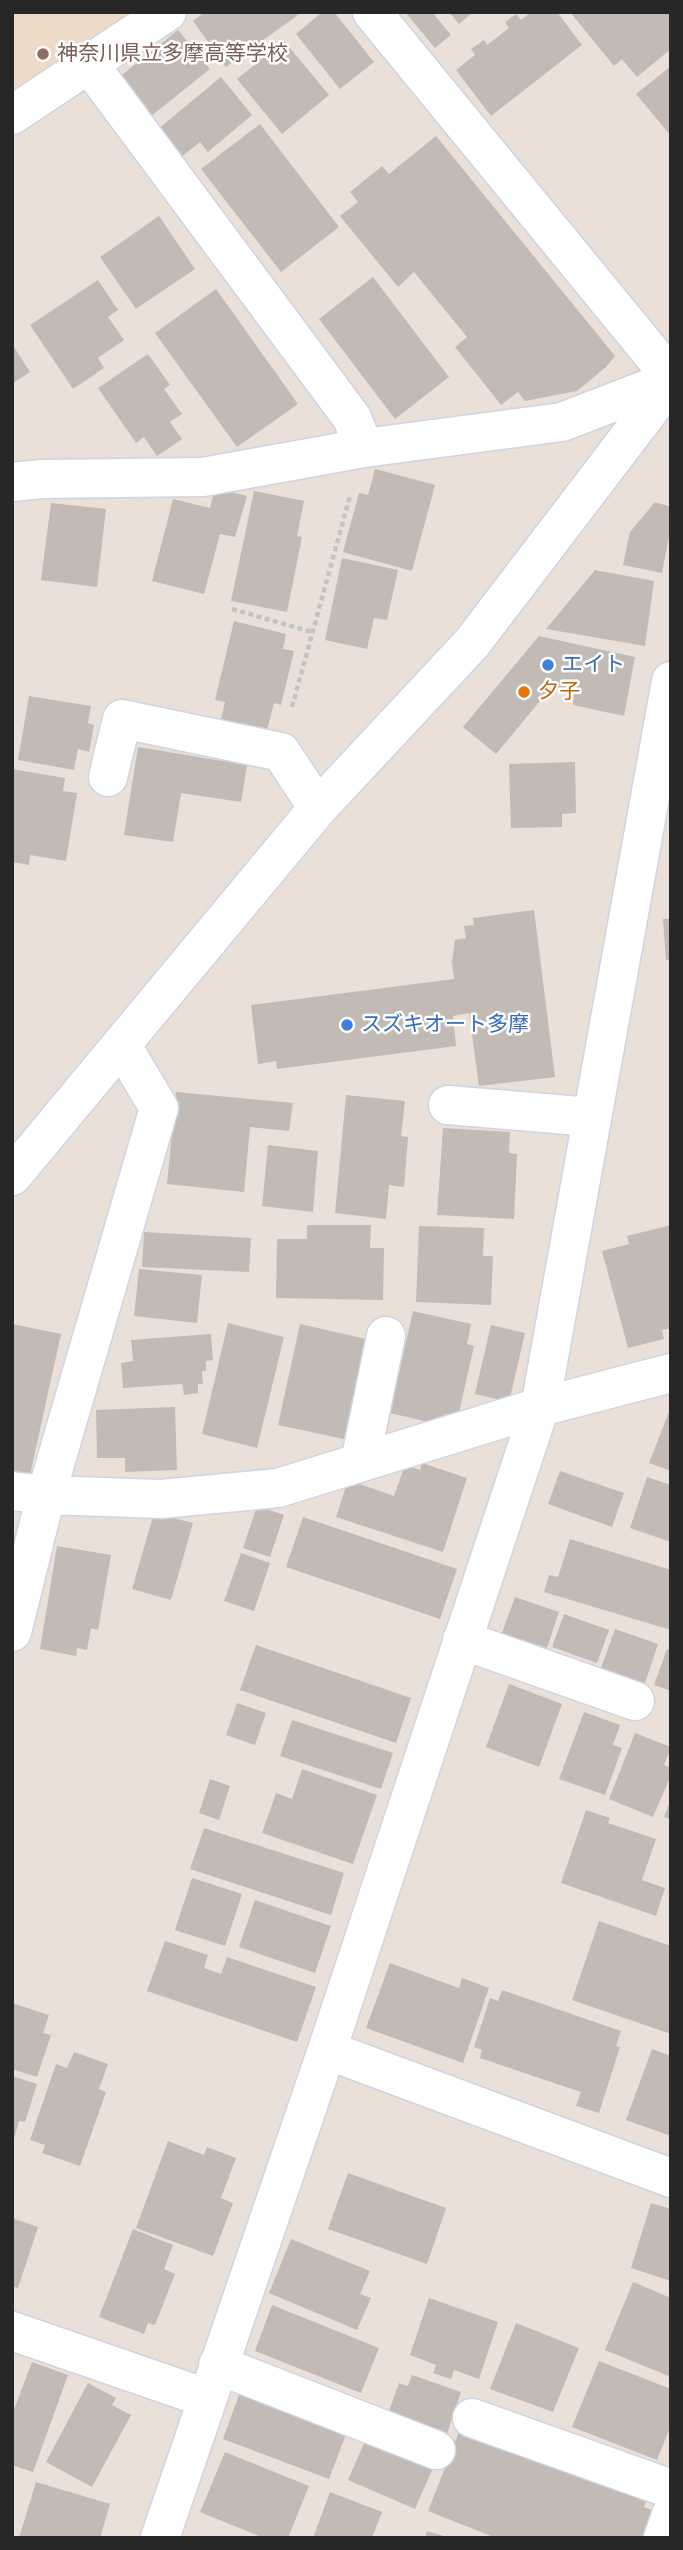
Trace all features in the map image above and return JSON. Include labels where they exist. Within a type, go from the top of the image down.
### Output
[{"type":"street","points":[[12,115],[167,12]]},
{"type":"street","points":[[372,12],[671,379]]},
{"type":"street","points":[[89,64],[352,418],[364,448]]},
{"type":"street","points":[[12,482],[42,479],[203,477],[364,448],[562,422],[671,379]]},
{"type":"street","points":[[12,1176],[318,808],[472,643],[671,379]]},
{"type":"street","points":[[160,2538],[327,2050],[540,1407],[671,681]]},
{"type":"street","points":[[108,777],[122,719],[281,752],[318,808]]},
{"type":"street","points":[[12,1632],[29,1493],[159,1108],[122,1046]]},
{"type":"street","points":[[448,1105],[592,1117]]},
{"type":"street","points":[[360,1462],[386,1336]]},
{"type":"street","points":[[29,1493],[161,1499],[278,1488],[540,1407],[671,1373]]},
{"type":"street","points":[[462,1640],[635,1701]]},
{"type":"street","points":[[327,2050],[671,2178]]},
{"type":"street","points":[[12,2331],[212,2382],[436,2450]]},
{"type":"street","points":[[472,2417],[671,2489]]},
{"type":"street","points":[[663,2538],[671,2515]]},
{"type":"path","points":[[281,752],[364,448]]},
{"type":"path","points":[[232,609],[312,632]]},
{"type":"shaded area","name":"神奈川県立多摩高等学校","points":[[12,12],[136,12],[12,96]]},
{"type":"building","points":[[205,12],[302,12],[226,67],[193,21]]},
{"type":"building","points":[[322,12],[334,12],[374,62],[340,89],[296,34]]},
{"type":"building","points":[[405,12],[432,12],[451,35],[435,48]]},
{"type":"building","points":[[449,12],[473,12],[459,24]]},
{"type":"building","points":[[531,12],[557,12],[582,45],[491,116],[456,70],[475,55],[471,49],[484,40],[487,45],[509,28],[505,22],[516,14],[521,20]]},
{"type":"building","points":[[570,12],[671,12],[671,49],[637,77],[622,59],[614,66]]},
{"type":"building","points":[[178,30],[210,69],[145,121],[113,82]]},
{"type":"building","points":[[284,41],[329,95],[282,134],[237,79]]},
{"type":"building","points":[[671,66],[671,136],[636,94]]},
{"type":"building","points":[[221,77],[252,115],[208,152],[200,142],[175,162],[152,134]]},
{"type":"building","points":[[260,124],[339,227],[281,272],[201,169]]},
{"type":"building","points":[[436,136],[615,356],[577,391],[525,401],[518,392],[501,405],[455,347],[467,337],[414,272],[398,287],[340,216],[358,202],[350,192],[382,166],[389,174]]},
{"type":"building","points":[[159,216],[195,269],[136,309],[100,257]]},
{"type":"building","points":[[373,277],[449,377],[395,419],[319,319]]},
{"type":"building","points":[[98,280],[118,310],[108,317],[124,340],[98,358],[104,368],[73,389],[30,325]]},
{"type":"building","points":[[216,289],[298,404],[237,447],[155,333]]},
{"type":"building","points":[[12,344],[30,372],[12,384]]},
{"type":"building","points":[[148,354],[170,385],[164,389],[182,414],[170,422],[182,439],[157,456],[144,437],[136,443],[98,388]]},
{"type":"building","points":[[375,469],[435,485],[412,571],[343,552],[359,493],[368,495]]},
{"type":"building","points":[[215,488],[247,496],[235,537],[220,534],[204,594],[152,581],[173,499],[210,508]]},
{"type":"building","points":[[254,491],[304,501],[297,536],[302,537],[287,612],[231,601]]},
{"type":"building","points":[[655,502],[671,507],[671,526],[662,573],[623,565],[630,532]]},
{"type":"building","points":[[51,503],[106,509],[97,587],[41,580]]},
{"type":"building","points":[[342,558],[398,570],[387,620],[374,618],[367,649],[325,640]]},
{"type":"building","points":[[595,570],[654,581],[645,646],[546,629]]},
{"type":"building","points":[[234,621],[286,634],[283,649],[294,651],[281,705],[274,703],[267,730],[221,719],[225,702],[215,700]]},
{"type":"building","points":[[539,636],[635,657],[624,716],[573,705],[574,694],[550,689],[496,754],[463,727]]},
{"type":"building","points":[[29,696],[91,706],[88,723],[94,725],[89,752],[78,749],[74,770],[18,760]]},
{"type":"building","points":[[138,747],[247,765],[241,802],[181,793],[173,842],[124,835]]},
{"type":"building","points":[[575,762],[576,813],[562,814],[562,827],[511,828],[509,764]]},
{"type":"building","points":[[12,769],[65,778],[63,791],[77,793],[66,861],[30,855],[29,865],[12,862]]},
{"type":"building","points":[[534,910],[555,1077],[479,1086],[469,1013],[453,1016],[456,1046],[277,1069],[276,1061],[258,1064],[251,1005],[454,979],[452,962],[455,940],[466,938],[464,926],[474,925],[473,918]]},
{"type":"building","points":[[663,919],[671,919],[671,960],[666,960]]},
{"type":"building","points":[[176,1092],[293,1103],[289,1131],[250,1127],[244,1192],[167,1184]]},
{"type":"building","points":[[346,1095],[405,1101],[401,1136],[408,1137],[404,1187],[389,1185],[386,1219],[335,1213]]},
{"type":"building","points":[[443,1128],[510,1132],[509,1153],[517,1154],[514,1219],[437,1215]]},
{"type":"building","points":[[268,1145],[318,1151],[313,1212],[262,1206]]},
{"type":"building","points":[[307,1225],[371,1225],[370,1248],[384,1248],[383,1300],[276,1298],[277,1239],[307,1239]]},
{"type":"building","points":[[671,1225],[671,1328],[662,1330],[664,1339],[628,1348],[602,1251],[629,1244],[627,1236]]},
{"type":"building","points":[[419,1226],[484,1228],[483,1256],[493,1256],[491,1305],[416,1302]]},
{"type":"building","points":[[144,1232],[251,1238],[249,1272],[142,1267]]},
{"type":"building","points":[[139,1269],[202,1275],[197,1323],[134,1316]]},
{"type":"building","points":[[413,1311],[471,1324],[467,1344],[474,1346],[458,1417],[444,1414],[441,1425],[390,1413]]},
{"type":"building","points":[[228,1323],[284,1337],[257,1448],[202,1434]]},
{"type":"building","points":[[12,1324],[61,1334],[30,1475],[12,1471]]},
{"type":"building","points":[[300,1324],[366,1339],[344,1439],[278,1425]]},
{"type":"building","points":[[491,1325],[525,1333],[509,1402],[475,1394]]},
{"type":"building","points":[[211,1334],[213,1360],[206,1361],[206,1371],[202,1371],[203,1384],[198,1384],[198,1393],[184,1395],[182,1384],[123,1388],[121,1363],[133,1361],[131,1340]]},
{"type":"building","points":[[175,1407],[177,1470],[125,1472],[125,1458],[97,1458],[96,1410]]},
{"type":"building","points":[[669,1412],[671,1413],[671,1471],[649,1463]]},
{"type":"building","points":[[422,1463],[467,1478],[443,1552],[336,1517],[348,1480],[394,1496],[405,1465],[420,1470]]},
{"type":"building","points":[[560,1471],[624,1493],[612,1527],[548,1504]]},
{"type":"building","points":[[647,1477],[671,1485],[671,1542],[630,1528]]},
{"type":"building","points":[[257,1506],[284,1515],[270,1557],[243,1548]]},
{"type":"building","points":[[154,1513],[193,1523],[171,1600],[132,1589]]},
{"type":"building","points":[[303,1517],[457,1569],[440,1619],[286,1567]]},
{"type":"building","points":[[570,1539],[671,1570],[671,1630],[544,1592],[549,1575],[558,1577]]},
{"type":"building","points":[[57,1546],[111,1555],[98,1630],[91,1628],[87,1650],[77,1648],[76,1656],[40,1649]]},
{"type":"building","points":[[241,1553],[270,1563],[254,1611],[224,1601]]},
{"type":"building","points":[[515,1597],[559,1612],[547,1648],[502,1633]]},
{"type":"building","points":[[564,1614],[609,1630],[597,1663],[552,1647]]},
{"type":"building","points":[[615,1629],[658,1644],[645,1683],[601,1668]]},
{"type":"building","points":[[256,1645],[411,1698],[396,1743],[240,1690]]},
{"type":"building","points":[[667,1649],[671,1651],[671,1691],[654,1685]]},
{"type":"building","points":[[509,1684],[562,1704],[539,1767],[486,1747]]},
{"type":"building","points":[[237,1703],[266,1713],[255,1745],[226,1735]]},
{"type":"building","points":[[584,1712],[620,1725],[613,1745],[622,1748],[605,1795],[559,1779]]},
{"type":"building","points":[[292,1720],[393,1753],[381,1789],[280,1756]]},
{"type":"building","points":[[635,1733],[671,1747],[664,1765],[671,1768],[671,1775],[653,1817],[609,1799]]},
{"type":"building","points":[[302,1769],[377,1795],[353,1864],[262,1833],[276,1793],[292,1799]]},
{"type":"building","points":[[210,1779],[230,1786],[219,1820],[199,1813]]},
{"type":"building","points":[[671,1799],[671,1819],[664,1817]]},
{"type":"building","points":[[586,1810],[610,1818],[608,1823],[656,1839],[642,1880],[665,1888],[656,1916],[561,1883]]},
{"type":"building","points":[[204,1828],[344,1873],[331,1915],[190,1869]]},
{"type":"building","points":[[192,1878],[242,1894],[225,1946],[175,1930]]},
{"type":"building","points":[[255,1900],[331,1926],[315,1973],[239,1947]]},
{"type":"building","points":[[599,1921],[671,1946],[671,2034],[572,2000]]},
{"type":"building","points":[[165,1941],[208,1955],[204,1968],[221,1974],[227,1957],[316,1987],[297,2042],[147,1991]]},
{"type":"building","points":[[390,1963],[459,1988],[462,1978],[489,1988],[463,2063],[366,2028]]},
{"type":"building","points":[[502,1990],[621,2031],[616,2046],[620,2047],[599,2113],[576,2106],[581,2092],[480,2058],[482,2050],[474,2047],[490,1998],[498,2001]]},
{"type":"building","points":[[12,2003],[49,2015],[43,2033],[51,2035],[37,2077],[12,2069]]},
{"type":"building","points":[[652,2049],[671,2056],[671,2136],[626,2120]]},
{"type":"building","points":[[74,2052],[108,2064],[99,2089],[106,2092],[80,2166],[42,2153],[45,2145],[30,2140],[56,2064],[67,2068]]},
{"type":"building","points":[[12,2076],[37,2084],[25,2122],[19,2121],[13,2142]]},
{"type":"building","points":[[168,2141],[204,2155],[207,2147],[236,2158],[221,2198],[233,2203],[213,2256],[136,2228]]},
{"type":"building","points":[[348,2173],[446,2208],[427,2264],[328,2229]]},
{"type":"building","points":[[651,2203],[671,2209],[671,2281],[631,2268]]},
{"type":"building","points":[[12,2218],[38,2227],[18,2288],[12,2286]]},
{"type":"building","points":[[133,2229],[173,2245],[164,2269],[175,2274],[155,2325],[148,2323],[144,2334],[99,2317]]},
{"type":"building","points":[[291,2239],[370,2271],[360,2294],[371,2298],[357,2330],[269,2293]]},
{"type":"building","points":[[633,2282],[671,2298],[671,2377],[605,2350]]},
{"type":"building","points":[[429,2298],[498,2322],[479,2379],[454,2370],[451,2379],[433,2373],[436,2365],[410,2355]]},
{"type":"building","points":[[272,2305],[379,2348],[361,2393],[255,2351]]},
{"type":"building","points":[[516,2323],[579,2348],[553,2412],[490,2389]]},
{"type":"building","points":[[599,2361],[671,2389],[671,2425],[657,2460],[572,2427]]},
{"type":"building","points":[[32,2362],[68,2375],[33,2472],[12,2465],[12,2415]]},
{"type":"building","points":[[412,2375],[461,2392],[447,2434],[388,2414],[399,2383],[408,2386]]},
{"type":"building","points":[[88,2383],[116,2398],[112,2405],[131,2415],[92,2487],[46,2462]]},
{"type":"building","points":[[240,2392],[347,2432],[329,2479],[223,2439]]},
{"type":"building","points":[[461,2427],[646,2501],[644,2507],[655,2511],[644,2538],[496,2538],[428,2511]]},
{"type":"building","points":[[365,2441],[410,2454],[408,2460],[432,2470],[415,2509],[348,2480]]},
{"type":"building","points":[[225,2452],[309,2486],[288,2538],[264,2538],[200,2512]]},
{"type":"building","points":[[36,2482],[110,2504],[100,2538],[19,2538]]},
{"type":"building","points":[[330,2492],[382,2512],[372,2538],[313,2538]]},
{"type":"building","points":[[427,2531],[447,2537],[447,2538],[425,2538]]},
{"type":"place","name":"神奈川県立多摩高等学校","points":[[43,54]]},
{"type":"place","name":"エイト","points":[[548,665]]},
{"type":"place","name":"夕子","points":[[524,692]]},
{"type":"place","name":"スズキオート多摩","points":[[347,1025]]}]
